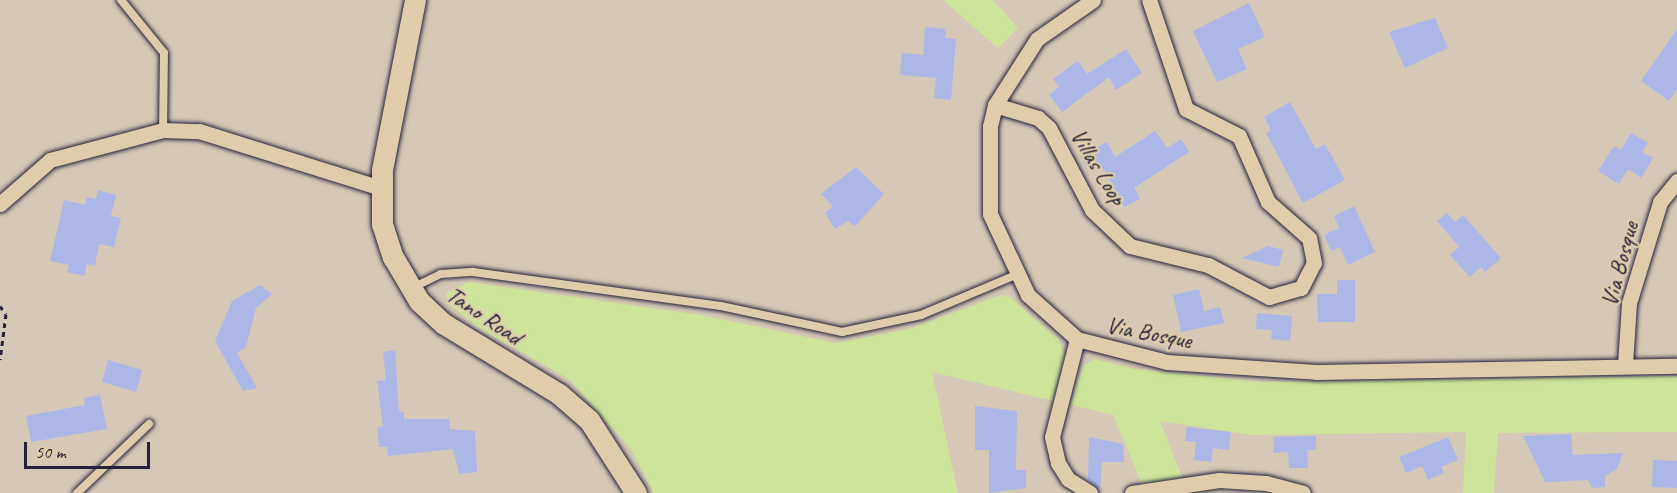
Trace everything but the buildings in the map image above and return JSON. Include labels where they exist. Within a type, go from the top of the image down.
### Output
[{"type":"street","name":"Tano Road","points":[[415,0],[381,188],[386,240],[411,289],[458,335],[573,405],[604,440],[636,493]]},
{"type":"street","name":"Via Bosque","points":[[1093,0],[1037,39],[995,105],[990,214],[1028,295],[1077,339],[1167,362],[1316,372],[1625,365],[1677,366]]},
{"type":"street","name":"Villas Loop","points":[[995,105],[1038,118],[1049,128],[1092,210],[1130,246],[1208,265],[1269,297],[1301,288],[1314,263],[1309,238],[1268,202],[1239,136],[1186,109],[1149,0]]},
{"type":"street","points":[[0,204],[50,160],[163,130],[199,131],[381,188]]},
{"type":"street","name":"Via Bosque","points":[[1625,365],[1629,303],[1660,202],[1677,181]]},
{"type":"street","points":[[1077,339],[1052,437],[1068,479],[1090,493]]},
{"type":"street","points":[[1132,493],[1219,480],[1266,483],[1303,493]]},
{"type":"lane","points":[[121,0],[164,53],[163,130]]},
{"type":"lane","points":[[411,289],[441,274],[473,272],[721,306],[843,332],[921,315],[1018,274]]},
{"type":"lane","points":[[77,493],[149,424]]},
{"type":"path","points":[[0,306],[6,314],[0,360]]},
{"type":"green space","points":[[943,0],[993,0],[1018,28],[998,48]]},
{"type":"green space","points":[[469,282],[701,315],[836,343],[909,329],[1001,295],[1010,297],[1058,339],[1066,358],[1053,401],[932,372],[958,493],[654,493],[630,448],[570,380],[479,328],[449,304],[446,293]]},
{"type":"green space","points":[[1095,359],[1135,369],[1262,382],[1677,376],[1677,432],[1498,433],[1494,493],[1463,493],[1466,432],[1251,435],[1160,421],[1183,479],[1142,485],[1113,415],[1071,405],[1084,365]]}]
